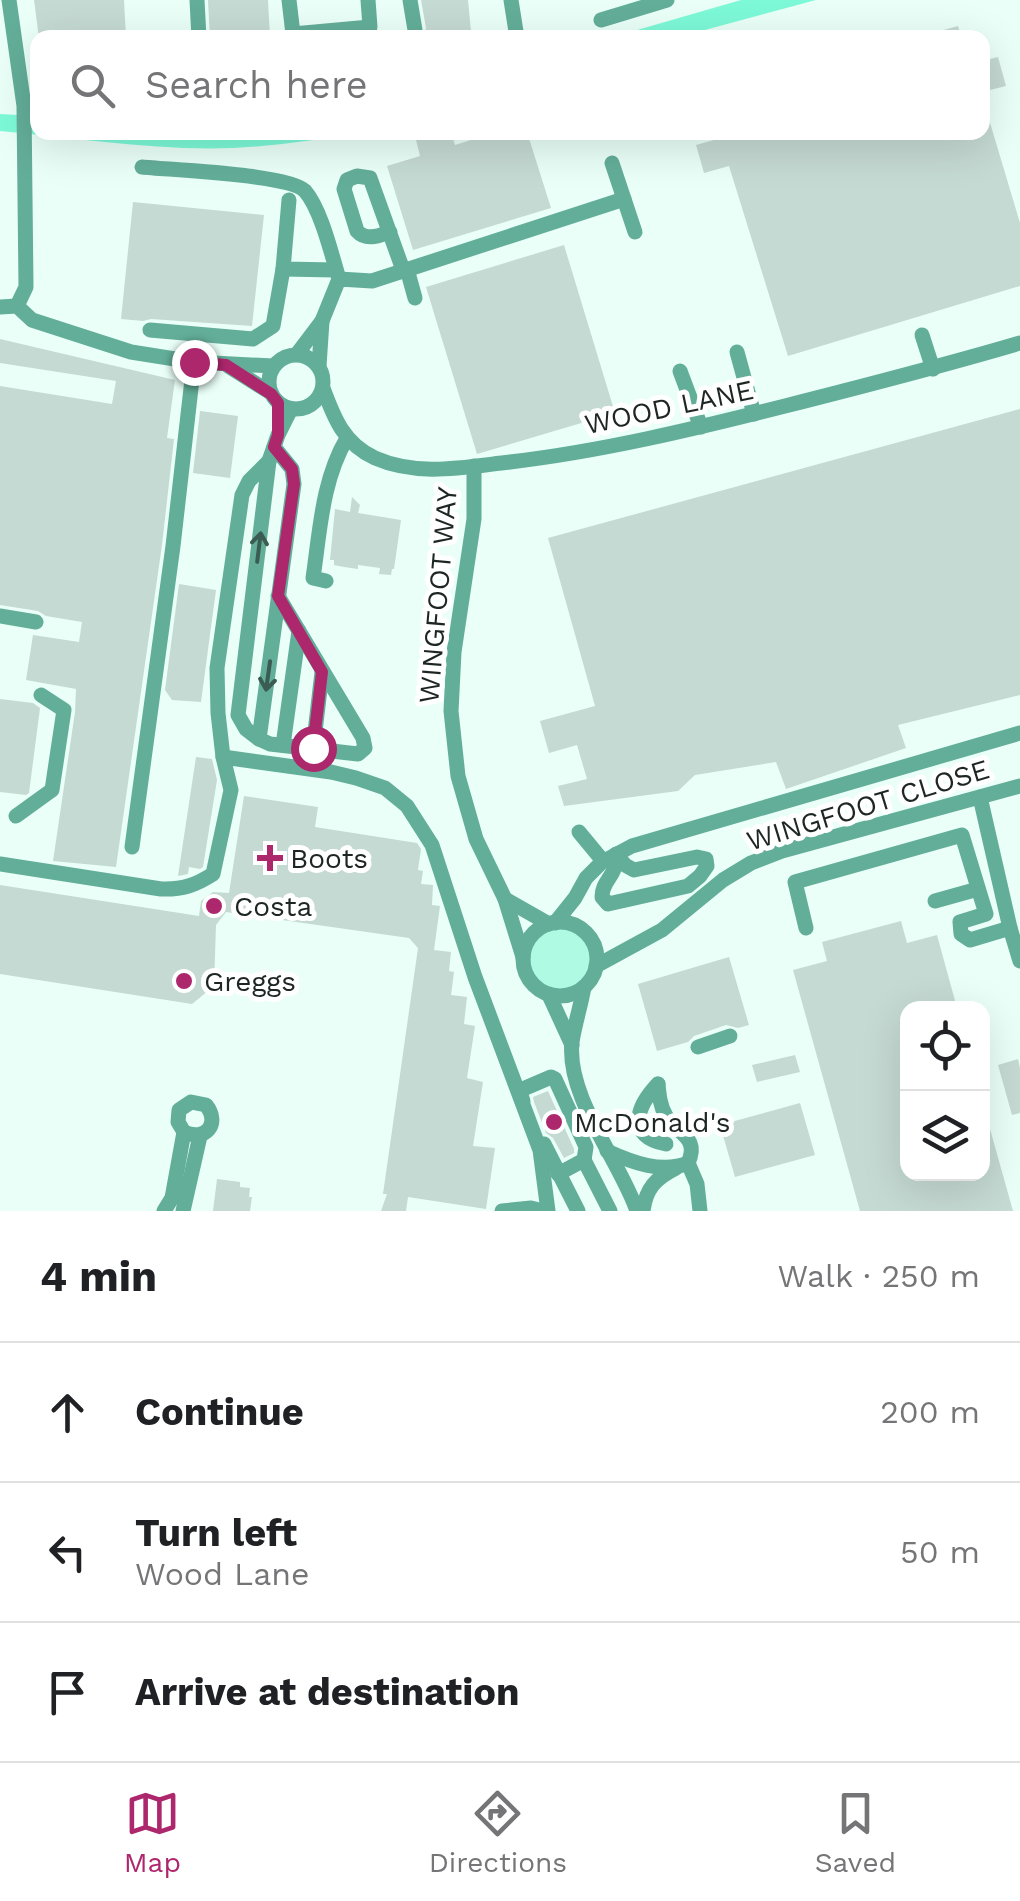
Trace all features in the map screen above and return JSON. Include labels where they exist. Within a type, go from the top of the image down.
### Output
[{"type":"street","points":[[9,0],[6,21],[24,106],[26,287],[8,306],[32,320],[131,352],[194,362],[273,366]]},
{"type":"street","points":[[197,0],[199,30]]},
{"type":"street","points":[[289,0],[292,30]]},
{"type":"street","points":[[368,0],[373,30]]},
{"type":"street","points":[[410,0],[415,30]]},
{"type":"street","points":[[511,0],[516,30]]},
{"type":"street","points":[[602,20],[668,0]]},
{"type":"street","points":[[612,163],[634,232]]},
{"type":"street","points":[[142,167],[257,178],[293,184],[305,192],[321,221],[338,275],[322,321],[318,366]]},
{"type":"street","points":[[150,330],[252,339],[272,326],[283,269],[289,200]]},
{"type":"street","points":[[283,269],[372,280],[624,200]]},
{"type":"street","points":[[390,232],[415,298]]},
{"type":"street","points":[[297,354],[322,321]]},
{"type":"street","points":[[922,336],[933,368]]},
{"type":"street","name":"WOOD LANE","points":[[323,388],[346,438],[361,451],[405,468],[432,471],[615,447],[1020,343]]},
{"type":"street","points":[[737,352],[754,414]]},
{"type":"street","points":[[278,596],[363,738],[365,748],[358,754],[259,739],[246,729],[238,715],[274,448],[285,403],[269,375],[273,366],[288,355],[313,360],[322,373],[323,388],[315,402],[285,403]]},
{"type":"street","points":[[132,846],[194,362]]},
{"type":"street","points":[[226,365],[285,403],[337,423]]},
{"type":"street","points":[[680,371],[701,427]]},
{"type":"street","points":[[326,581],[312,578],[329,475],[346,438]]},
{"type":"street","points":[[259,739],[294,484],[292,469],[274,448]]},
{"type":"street","points":[[0,864],[180,890],[213,874],[231,790],[223,757],[216,668],[242,495],[274,448]]},
{"type":"street","name":"WINGFOOT WAY","points":[[474,466],[474,520],[454,652],[451,711],[458,776],[476,839],[504,899],[523,957]]},
{"type":"street","points":[[0,616],[36,622]]},
{"type":"street","points":[[283,745],[299,631]]},
{"type":"street","points":[[313,748],[322,672]]},
{"type":"street","points":[[16,816],[52,790],[64,710],[41,694]]},
{"type":"street","points":[[341,752],[348,713]]},
{"type":"street","points":[[504,899],[552,924],[574,926],[585,932],[596,954],[596,966],[592,978],[574,994],[549,995],[529,980],[523,957],[531,936],[552,924],[576,898],[586,878],[632,846],[1020,733]]},
{"type":"street","points":[[223,757],[331,772],[385,788],[407,806],[432,846],[474,976],[540,1150],[546,1211],[502,1211]]},
{"type":"street","name":"WINGFOOT CLOSE","points":[[596,966],[662,930],[722,880],[750,863],[1020,786]]},
{"type":"street","points":[[980,797],[1020,961]]},
{"type":"street","points":[[580,832],[615,861],[634,870],[697,857],[707,863],[688,886],[608,904],[602,892],[615,861]]},
{"type":"street","points":[[806,928],[794,882],[962,835],[986,914],[960,922],[962,936],[970,940],[1010,928]]},
{"type":"street","points":[[934,901],[978,889]]},
{"type":"street","points":[[574,926],[576,898]]},
{"type":"street","points":[[592,942],[634,946]]},
{"type":"street","points":[[572,1044],[584,987]]},
{"type":"street","points":[[549,995],[572,1044],[578,1084],[600,1140],[640,1211]]},
{"type":"street","points":[[698,1048],[730,1036]]},
{"type":"street","points":[[575,1208],[520,1092],[551,1077],[557,1081],[586,1147],[584,1160],[610,1211]]},
{"type":"street","points":[[640,1211],[654,1182],[684,1164],[692,1154],[688,1138],[668,1120],[662,1108],[658,1084],[644,1100],[638,1116],[646,1136],[666,1144]]},
{"type":"street","points":[[164,1211],[172,1198],[192,1134],[183,1211]]},
{"type":"street","points":[[607,1152],[647,1165],[684,1164]]},
{"type":"street","points":[[558,1174],[584,1160]]},
{"type":"street","points":[[684,1164],[696,1184],[700,1211]]},
{"type":"street","points":[[599,1188],[616,1183],[626,1188]]},
{"type":"shaded area","points":[[741,0],[816,0],[705,30],[637,30]]},
{"type":"shaded area","points":[[0,114],[30,116],[30,134],[0,131]]},
{"type":"shaded area","points":[[87,140],[309,140],[204,148]]},
{"type":"shaded area","points":[[560,928],[582,938],[592,960],[582,982],[560,992],[538,982],[528,960],[538,938]]},
{"type":"building","points":[[34,0],[124,0],[126,30],[38,30]]},
{"type":"building","points":[[208,0],[268,0],[270,30],[210,30]]},
{"type":"building","points":[[421,0],[468,0],[471,30],[426,28]]},
{"type":"building","points":[[998,57],[1006,86],[990,90],[990,59]]},
{"type":"building","points":[[990,123],[1020,223],[1020,286],[788,356],[729,166],[704,173],[696,145],[714,140],[990,140]]},
{"type":"building","points":[[416,140],[453,140],[455,145],[471,140],[530,140],[551,208],[413,250],[387,166],[420,156]]},
{"type":"building","points":[[133,202],[264,215],[252,326],[121,319]]},
{"type":"building","points":[[564,245],[615,413],[477,454],[426,287]]},
{"type":"building","points":[[0,339],[175,380],[167,438],[174,439],[162,545],[116,867],[53,861],[76,689],[26,680],[33,635],[79,642],[82,622],[0,605],[0,386],[112,404],[116,381],[0,363]]},
{"type":"building","points":[[1020,409],[1020,695],[898,725],[906,748],[786,789],[776,762],[695,775],[678,791],[564,806],[558,786],[587,779],[577,745],[549,753],[540,721],[595,706],[548,538]]},
{"type":"building","points":[[200,411],[238,416],[230,478],[193,473]]},
{"type":"building","points":[[352,497],[360,505],[358,513],[401,520],[391,575],[379,574],[380,568],[344,567],[330,560],[335,509],[350,512]]},
{"type":"building","points":[[179,584],[216,590],[201,702],[172,700],[165,690]]},
{"type":"building","points":[[0,699],[33,703],[40,708],[26,795],[0,792]]},
{"type":"building","points":[[196,757],[212,759],[217,780],[203,867],[189,867],[188,874],[178,876]]},
{"type":"building","points":[[244,796],[318,807],[315,827],[417,843],[421,849],[421,884],[433,885],[432,905],[440,906],[434,950],[451,952],[451,995],[467,997],[464,1024],[475,1026],[467,1078],[483,1082],[473,1146],[495,1148],[486,1209],[408,1197],[406,1211],[381,1211],[387,1194],[383,1194],[418,948],[409,938],[226,912],[216,925],[214,986],[192,1004],[0,974],[0,885],[199,916],[201,901],[213,892],[229,893]]},
{"type":"building","points":[[901,921],[907,943],[937,935],[955,1001],[900,1001],[900,1181],[990,1181],[990,1129],[1013,1211],[860,1211],[793,970],[827,961],[822,942]]},
{"type":"building","points":[[729,957],[749,1025],[726,1025],[657,1051],[638,984]]},
{"type":"building","points":[[795,1055],[800,1072],[757,1082],[752,1065]]},
{"type":"building","points":[[1018,1059],[1020,1113],[1012,1115],[998,1065]]},
{"type":"building","points":[[548,1091],[574,1149],[564,1158],[546,1133],[534,1102],[533,1097]]},
{"type":"building","points":[[800,1103],[815,1155],[735,1177],[720,1125]]},
{"type":"building","points":[[217,1179],[240,1182],[240,1187],[250,1188],[250,1211],[213,1211]]},
{"type":"place","name":"Boots","points":[[270,858]]},
{"type":"place","name":"Costa","points":[[214,906]]},
{"type":"place","name":"Greggs","points":[[184,981]]},
{"type":"place","name":"McDonald's","points":[[554,1122]]},
{"type":"route","points":[[194,362],[226,365],[271,394],[278,403],[274,447],[292,469],[294,484],[278,596],[322,672],[313,748]]}]
